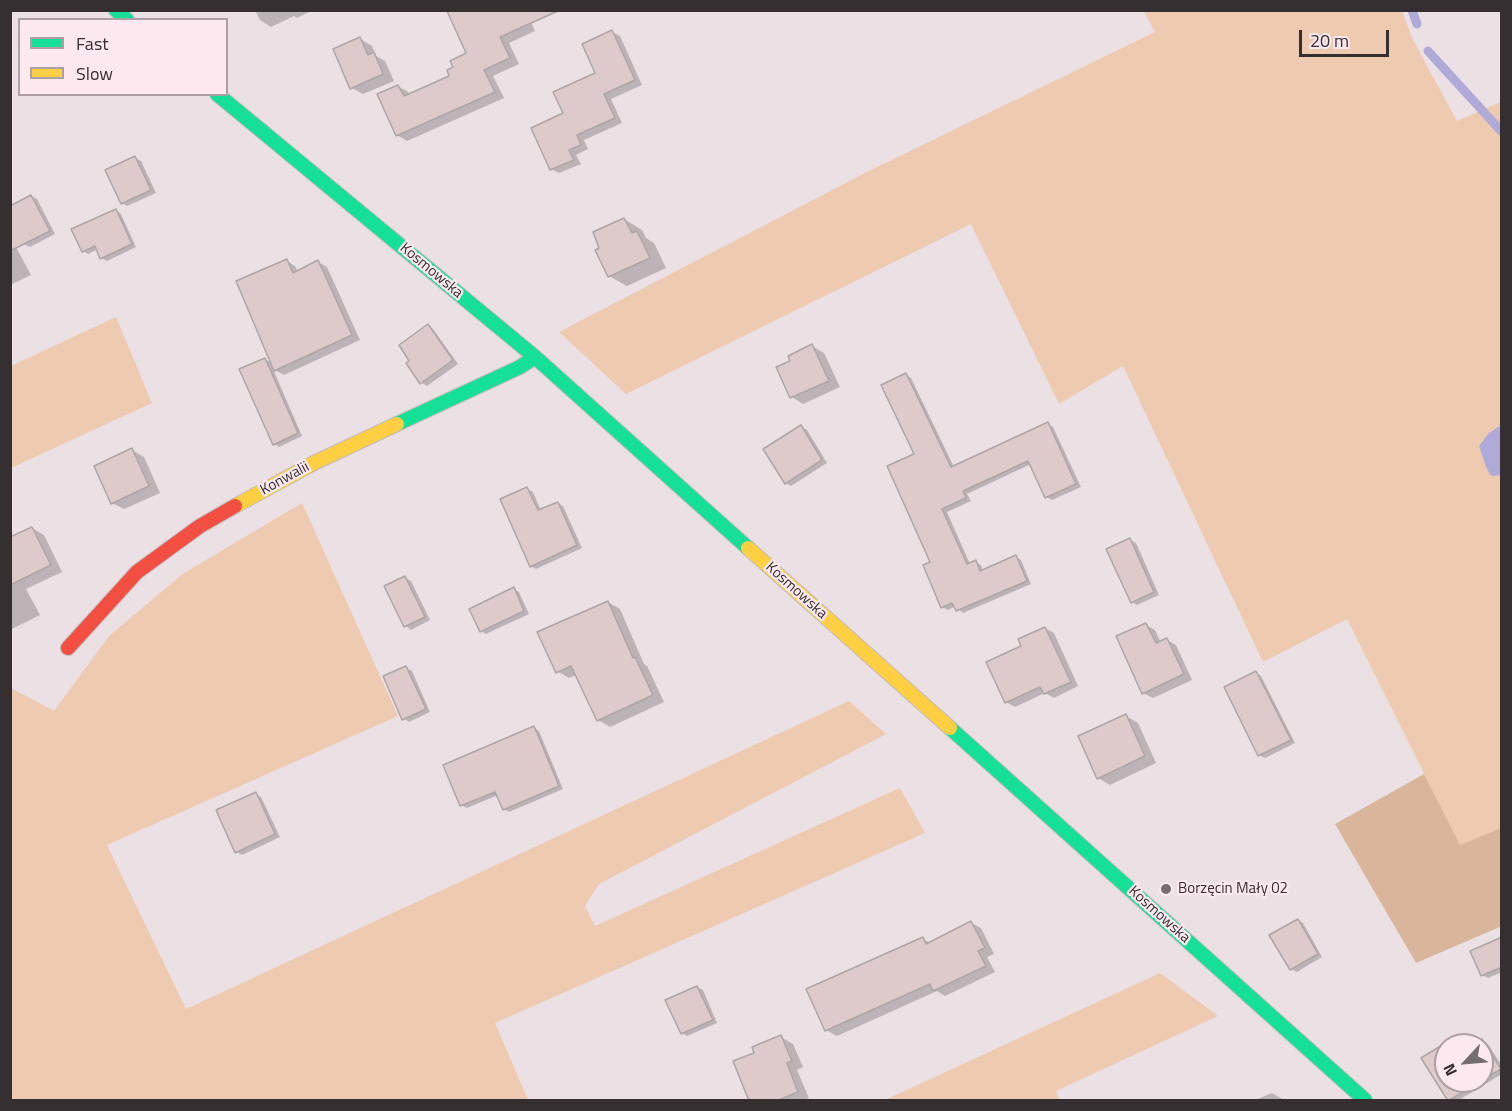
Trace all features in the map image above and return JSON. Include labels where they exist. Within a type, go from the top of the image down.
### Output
[{"type":"street","name":"Kosmowska","points":[[219,96],[535,357],[1365,1101]]},
{"type":"street","name":"Konwalii","points":[[68,648],[137,572],[200,526],[314,463],[520,367],[535,357]]},
{"type":"shaded area","points":[[1144,11],[1402,11],[1413,40],[1457,121],[1501,102],[1501,828],[1460,846],[1347,619],[1263,662],[1123,366],[1059,404],[971,224],[626,394],[559,332],[867,172],[1155,32]]},
{"type":"shaded area","points":[[116,317],[152,403],[11,468],[11,366]]},
{"type":"shaded area","points":[[1501,425],[1501,475],[1491,476],[1479,446],[1489,433]]},
{"type":"shaded area","points":[[302,503],[398,716],[107,845],[186,1009],[849,701],[886,734],[599,884],[585,906],[595,926],[900,788],[925,833],[495,1023],[528,1100],[11,1100],[11,688],[54,711],[109,636],[184,573]]},
{"type":"shaded area","points":[[1424,774],[1460,845],[1501,828],[1502,926],[1416,963],[1335,824]]},
{"type":"shaded area","points":[[1160,973],[1218,1016],[1056,1091],[1060,1100],[885,1100]]},
{"type":"building","points":[[447,11],[558,11],[500,37],[510,58],[484,70],[495,92],[396,136],[377,94],[398,85],[404,96],[449,76],[447,70],[453,67],[450,61],[466,53]]},
{"type":"building","points":[[612,30],[635,80],[604,94],[615,118],[577,135],[581,145],[569,150],[574,160],[550,170],[531,128],[563,113],[553,92],[595,73],[582,44]]},
{"type":"building","points":[[360,37],[368,55],[374,52],[383,74],[350,89],[333,49]]},
{"type":"building","points":[[135,156],[151,190],[121,204],[105,170]]},
{"type":"building","points":[[31,195],[50,231],[10,251],[10,206]]},
{"type":"building","points":[[116,209],[132,244],[100,259],[95,246],[82,252],[71,229]]},
{"type":"building","points":[[624,218],[632,233],[637,231],[650,258],[608,277],[595,250],[599,248],[593,232]]},
{"type":"building","points":[[287,259],[293,273],[318,260],[352,335],[274,371],[236,281]]},
{"type":"building","points":[[428,324],[453,360],[420,384],[406,363],[409,361],[399,345]]},
{"type":"building","points":[[812,344],[829,381],[790,398],[776,367],[790,361],[788,356]]},
{"type":"building","points":[[265,358],[298,433],[273,445],[239,369]]},
{"type":"building","points":[[906,373],[951,467],[1048,422],[1076,484],[1045,498],[1028,461],[963,491],[966,498],[942,509],[967,564],[976,560],[980,571],[1016,555],[1027,581],[956,611],[952,603],[941,608],[923,565],[930,562],[887,466],[914,454],[881,385]]},
{"type":"building","points":[[801,425],[822,460],[785,484],[763,449]]},
{"type":"building","points":[[132,448],[149,486],[111,504],[94,466]]},
{"type":"building","points":[[527,487],[538,510],[558,502],[577,545],[530,567],[500,499]]},
{"type":"building","points":[[32,527],[51,565],[10,585],[10,537]]},
{"type":"building","points":[[1130,538],[1154,592],[1131,603],[1106,549]]},
{"type":"building","points":[[405,576],[425,617],[404,627],[384,586]]},
{"type":"building","points":[[514,587],[524,611],[480,632],[469,609]]},
{"type":"building","points":[[608,601],[633,658],[635,657],[653,695],[597,721],[571,666],[556,673],[537,632]]},
{"type":"building","points":[[1146,623],[1156,643],[1167,638],[1184,674],[1142,694],[1116,636]]},
{"type":"building","points":[[1045,627],[1071,682],[1044,694],[1040,687],[1005,703],[986,662],[1021,646],[1018,639]]},
{"type":"building","points":[[406,666],[426,709],[402,720],[383,676]]},
{"type":"building","points":[[1256,671],[1291,740],[1258,756],[1224,687]]},
{"type":"building","points":[[1126,714],[1145,756],[1097,779],[1078,736]]},
{"type":"building","points":[[534,726],[559,786],[503,810],[495,792],[460,806],[443,765]]},
{"type":"building","points":[[256,792],[275,834],[235,853],[216,810]]},
{"type":"building","points":[[1298,919],[1318,954],[1290,970],[1269,935]]},
{"type":"building","points":[[971,921],[985,948],[978,951],[986,966],[933,991],[930,984],[825,1031],[806,989],[923,937],[926,944]]},
{"type":"building","points":[[1502,937],[1502,967],[1481,976],[1470,951]]},
{"type":"building","points":[[697,986],[713,1020],[681,1034],[665,1000]]},
{"type":"building","points":[[781,1035],[792,1061],[787,1063],[798,1092],[776,1101],[749,1101],[733,1061],[754,1053],[752,1047]]},
{"type":"building","points":[[1434,1050],[1434,1079],[1421,1058]]},
{"type":"building","points":[[1494,1058],[1501,1069],[1494,1073]]},
{"type":"building","points":[[1443,1093],[1461,1093],[1448,1101]]},
{"type":"waterway","points":[[1412,10],[1417,24]]},
{"type":"waterway","points":[[1428,51],[1502,132]]},
{"type":"traffic: fast","points":[[116,10],[125,18]]},
{"type":"traffic: fast","points":[[219,96],[535,357],[748,548]]},
{"type":"traffic: fast","points":[[397,424],[520,367],[535,357]]},
{"type":"traffic: fast","points":[[950,728],[1365,1100]]},
{"type":"traffic: slow","points":[[235,506],[314,463],[397,424]]},
{"type":"traffic: slow","points":[[748,548],[950,728]]},
{"type":"traffic: jam","points":[[68,648],[137,572],[200,526],[235,506]]},
{"type":"place","name":"Borzęcin Mały 02","points":[[1166,889]]}]
